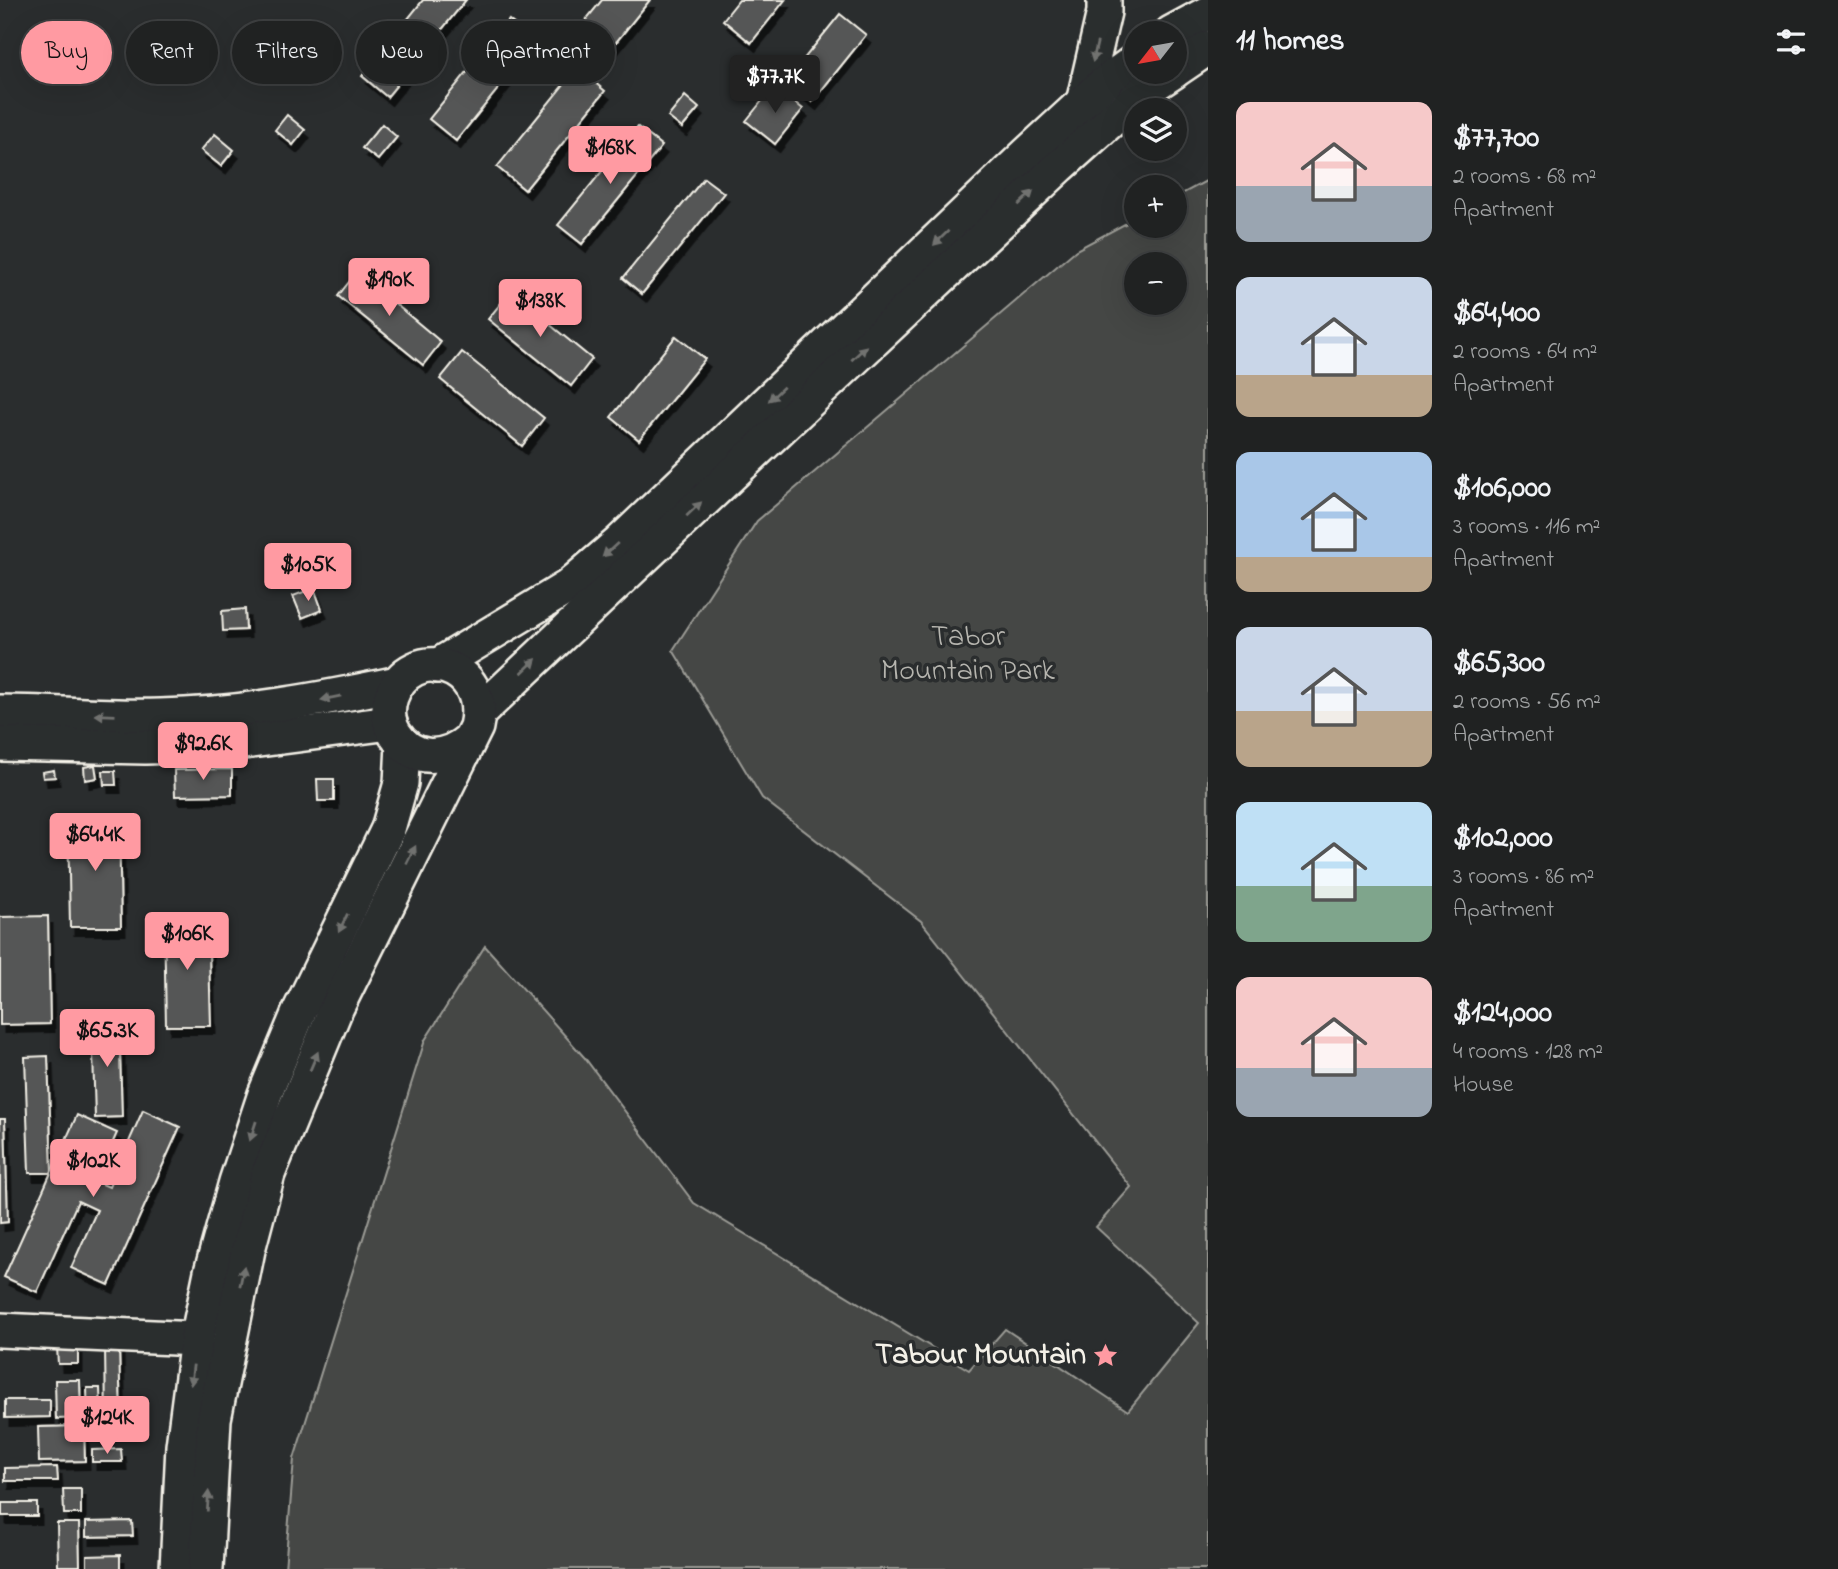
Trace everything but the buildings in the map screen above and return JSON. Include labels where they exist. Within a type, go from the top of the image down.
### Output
[{"type":"street","points":[[1083,103],[1104,0]]},
{"type":"street","points":[[1187,24],[1208,13]]},
{"type":"street","points":[[1187,62],[1208,48]]},
{"type":"street","points":[[437,666],[568,587],[619,543],[1103,84],[1124,69]]},
{"type":"street","points":[[0,744],[220,746],[396,733],[415,752],[429,756],[444,755],[457,750],[474,727],[845,367],[1060,166],[1154,84]]},
{"type":"street","points":[[177,1569],[183,1446],[197,1339],[228,1208],[265,1094],[299,1013],[388,829],[401,783],[396,733],[389,702],[398,683],[417,668],[447,667],[461,674],[478,698],[474,727],[335,1011],[268,1174],[248,1250],[214,1419],[206,1569]]},
{"type":"street","points":[[0,712],[158,716],[245,711],[320,700],[398,683]]},
{"type":"street","points":[[0,1330],[197,1339]]},
{"type":"green space","name":"Tabor Mountain Park","points":[[1208,180],[1208,1569],[285,1569],[294,1459],[425,1040],[485,946],[584,1057],[694,1203],[969,1370],[1005,1329],[1128,1411],[1199,1323],[1096,1227],[1131,1187],[921,921],[762,798],[673,650],[757,521],[1076,250],[1124,224],[1124,238],[1187,238],[1187,191]]},
{"type":"place","name":"Tabour Mountain","points":[[1106,1356]]}]
